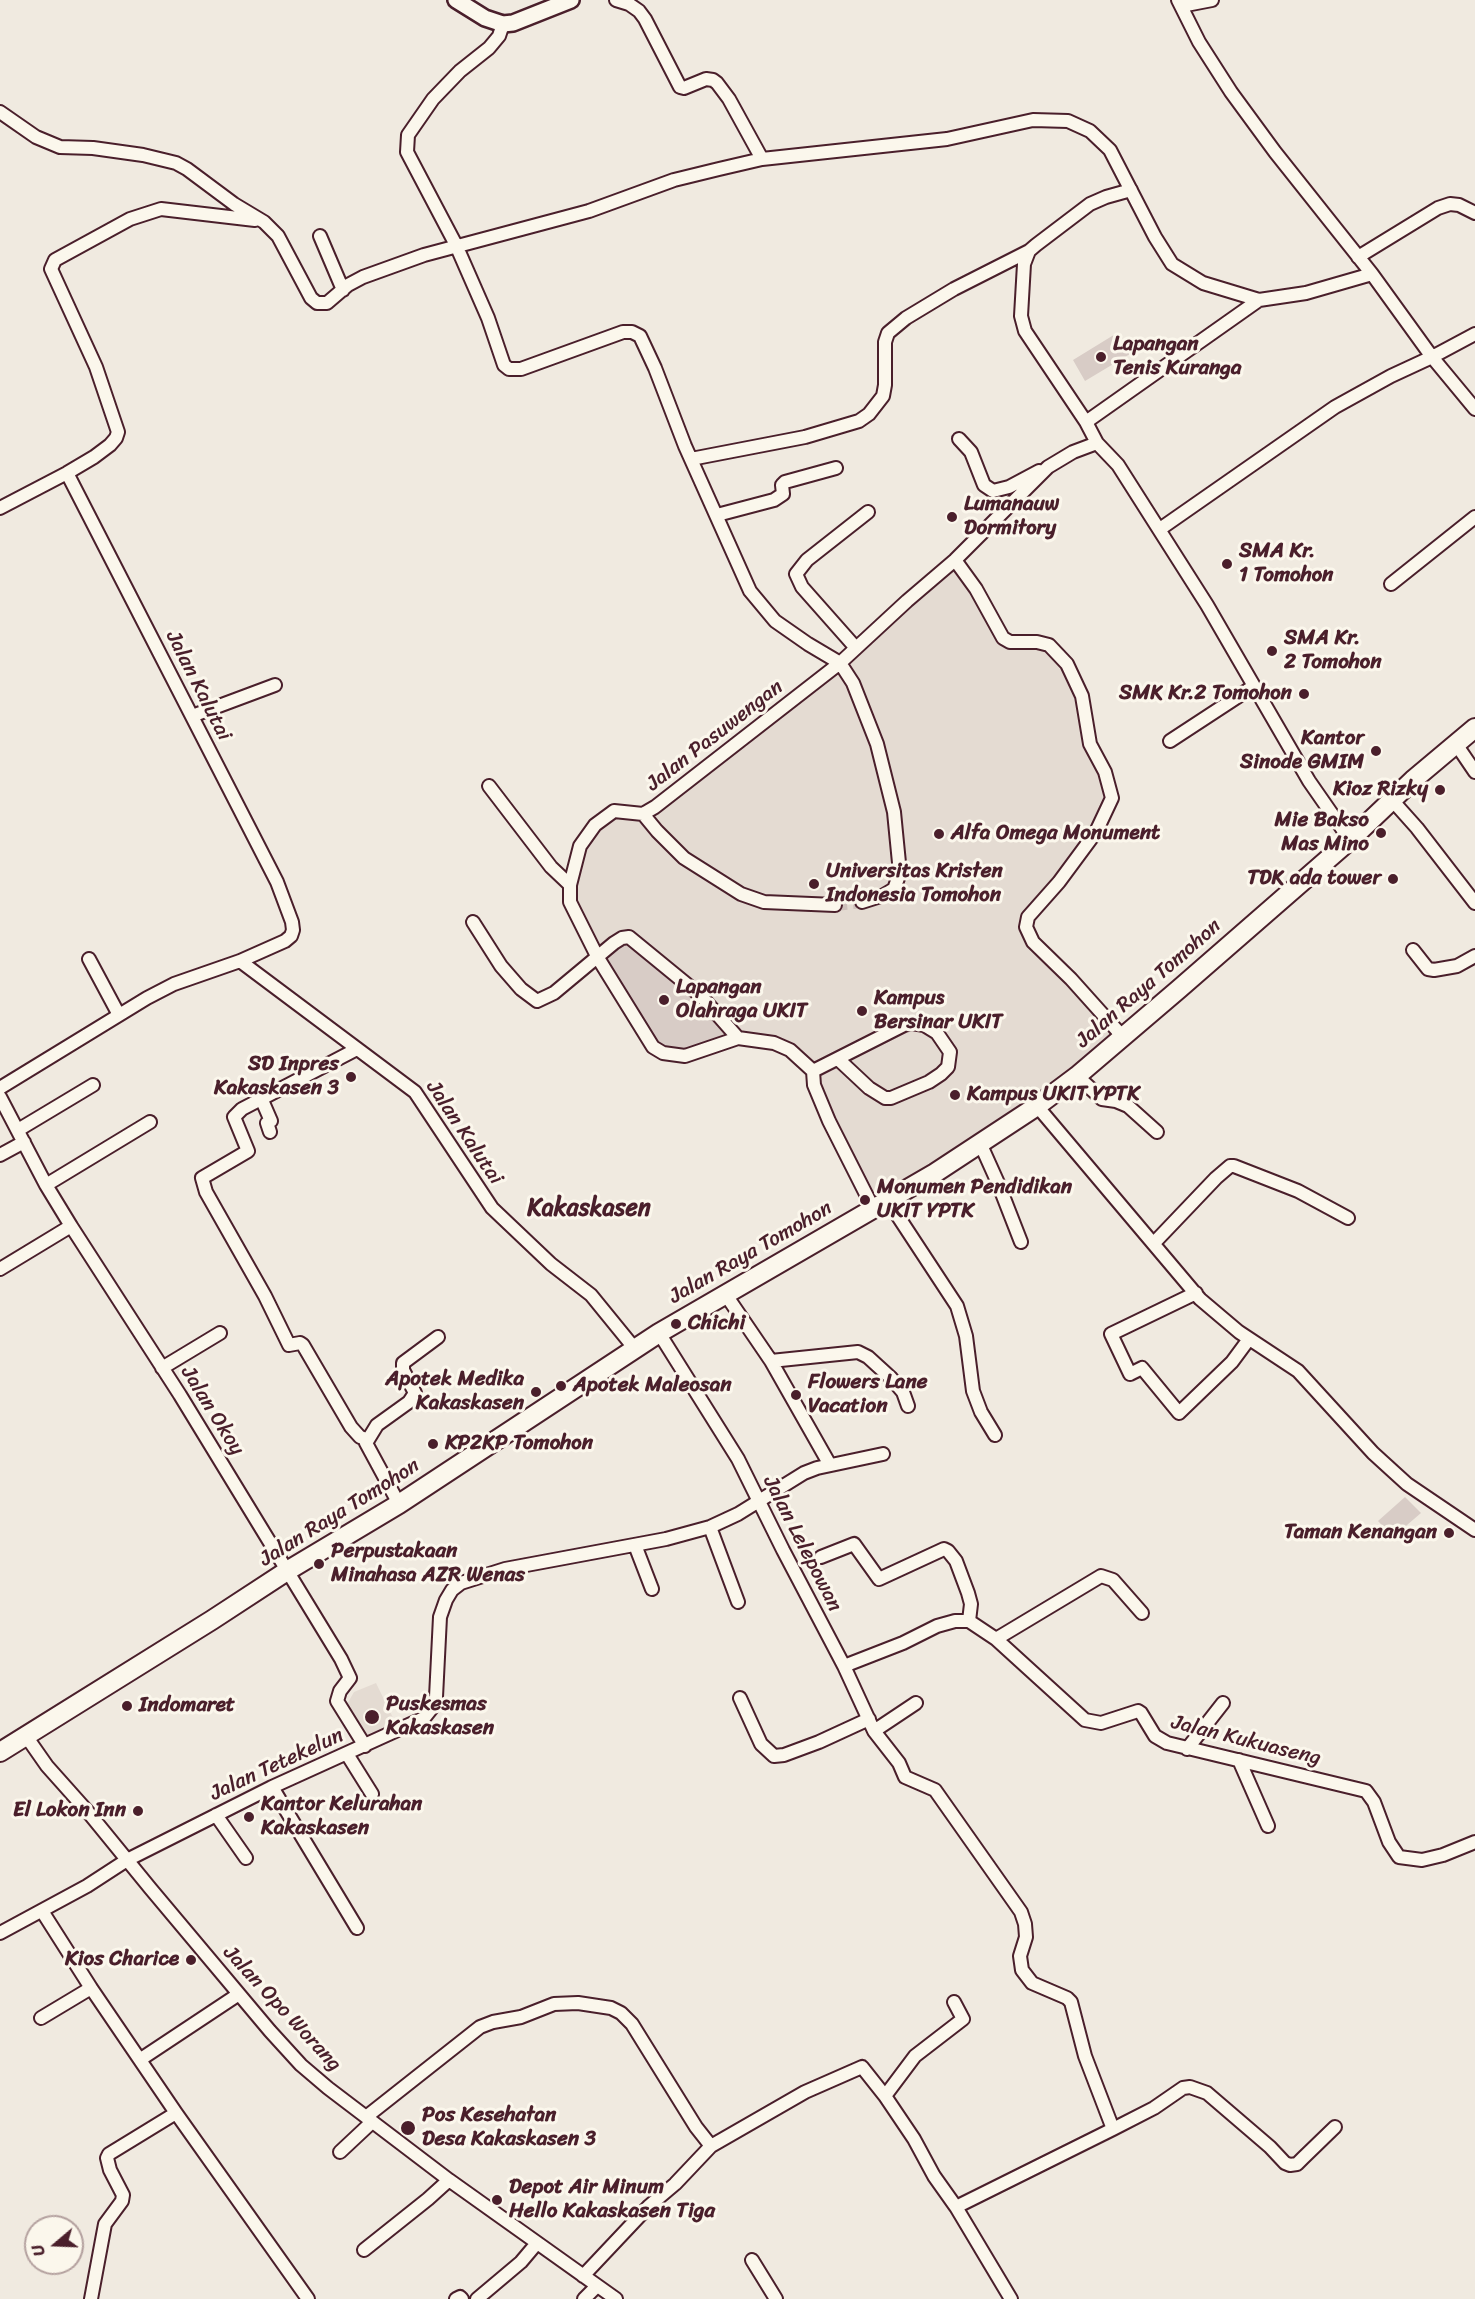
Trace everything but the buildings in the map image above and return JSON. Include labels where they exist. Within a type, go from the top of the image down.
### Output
[{"type":"highway","name":"Jalan Raya Tomohon","points":[[0,1752],[287,1571],[399,1504],[659,1333],[880,1205],[1037,1106],[1123,1037],[1475,728]]},
{"type":"main road","points":[[456,0],[485,18],[502,24],[513,23],[571,0]]},
{"type":"street","points":[[616,0],[629,4],[645,19],[680,87],[684,88],[706,79],[717,83],[762,159]]},
{"type":"street","points":[[1212,0],[1179,3],[1199,42],[1231,92],[1275,152],[1372,274],[1432,357],[1475,409]]},
{"type":"street","points":[[502,24],[499,36],[489,48],[460,71],[440,92],[408,135],[407,152],[456,245],[488,318],[504,365],[509,369],[521,369],[619,333],[632,332],[640,336],[691,459],[750,591],[760,606],[775,621],[840,663],[853,683],[877,744],[894,812],[900,873],[894,889],[862,902]]},
{"type":"street","points":[[0,112],[36,136],[60,147],[93,148],[143,155],[176,163],[187,169],[234,204],[264,222],[278,236],[311,298],[317,303],[327,303],[343,290],[380,270],[456,245],[590,211],[674,180],[762,159],[947,138],[1033,120],[1068,121],[1090,131],[1104,142],[1172,264],[1203,283],[1259,300],[1306,293],[1372,274]]},
{"type":"street","points":[[691,459],[805,437],[859,421],[869,414],[883,396],[885,342],[888,333],[906,318],[954,289],[1029,251],[1090,204],[1131,190]]},
{"type":"street","points":[[1358,257],[1438,208],[1450,204],[1459,205],[1475,213]]},
{"type":"street","points":[[0,508],[67,473],[110,445],[118,432],[96,368],[51,269],[55,260],[130,219],[161,209],[233,216],[264,222]]},
{"type":"street","points":[[320,236],[343,290]]},
{"type":"street","points":[[1029,251],[1024,264],[1022,323],[1031,341],[1086,422],[1097,443],[1118,465],[1160,529],[1310,781],[1350,840]]},
{"type":"street","points":[[1086,422],[1259,300]]},
{"type":"street","points":[[1160,529],[1335,407],[1475,334]]},
{"type":"street","points":[[960,439],[971,452],[984,485],[993,491],[1009,487],[1048,466]]},
{"type":"street","name":"Jalan Pasuwengan","points":[[813,1071],[801,1058],[781,1045],[738,1038],[685,1056],[663,1053],[653,1047],[598,958],[570,902],[570,885],[580,846],[595,825],[614,811],[643,814],[663,801],[840,663],[955,560],[1048,466],[1073,452],[1097,443]]},
{"type":"street","points":[[717,515],[780,497],[785,482],[836,468]]},
{"type":"street","name":"Jalan Kalutai","points":[[0,1088],[118,1015],[174,984],[240,961],[288,939],[293,930],[277,882],[67,473]]},
{"type":"street","points":[[856,648],[802,587],[796,574],[807,560],[868,512]]},
{"type":"street","points":[[1391,584],[1475,517]]},
{"type":"street","points":[[955,560],[976,589],[1003,638],[1010,642],[1037,642],[1049,645],[1067,664],[1082,696],[1090,744],[1105,772],[1112,798],[1096,832],[1059,882],[1028,917],[1026,927],[1034,942],[1123,1037]]},
{"type":"street","points":[[192,716],[275,685]]},
{"type":"street","points":[[1170,741],[1254,686]]},
{"type":"street","points":[[1456,744],[1475,772]]},
{"type":"street","points":[[489,786],[551,867],[570,885]]},
{"type":"street","points":[[1392,800],[1417,828],[1475,903]]},
{"type":"street","points":[[643,814],[684,858],[741,894],[764,902],[835,905]]},
{"type":"street","points":[[473,922],[501,966],[521,989],[537,1001],[554,993],[621,938],[629,937],[701,996],[738,1038]]},
{"type":"street","points":[[1413,950],[1428,969],[1434,970],[1457,966],[1475,956]]},
{"type":"street","points":[[89,959],[118,1015]]},
{"type":"street","name":"Jalan Kalutai","points":[[240,961],[415,1092],[492,1208],[551,1264],[591,1295],[635,1349]]},
{"type":"street","points":[[838,1059],[869,1088],[885,1098],[891,1098],[929,1082],[941,1074],[948,1066],[950,1052],[937,1033],[912,1023],[813,1071],[814,1085],[829,1121],[880,1205],[957,1306],[966,1336],[973,1391],[981,1412],[995,1435]]},
{"type":"street","points":[[357,1049],[242,1109],[234,1117],[248,1150],[205,1176],[202,1183],[217,1214],[265,1296],[289,1345],[300,1343],[303,1345],[351,1427],[360,1437],[366,1439]]},
{"type":"street","points":[[1077,1076],[1102,1099],[1128,1106],[1157,1132]]},
{"type":"street","points":[[0,1155],[21,1136],[93,1085]]},
{"type":"street","name":"Jalan Okoy","points":[[0,1097],[70,1227],[162,1368],[348,1672],[350,1678],[340,1691],[337,1701],[365,1746]]},
{"type":"street","points":[[261,1098],[271,1121],[267,1123],[270,1132]]},
{"type":"street","points":[[1037,1106],[1196,1293],[1222,1319],[1298,1371],[1373,1453],[1407,1484],[1475,1530]]},
{"type":"street","points":[[46,1185],[150,1122]]},
{"type":"street","points":[[980,1143],[1021,1242]]},
{"type":"street","points":[[1154,1243],[1201,1192],[1230,1166],[1298,1191],[1348,1218]]},
{"type":"street","points":[[0,1269],[70,1227]]},
{"type":"street","points":[[1196,1293],[1111,1334],[1130,1374],[1142,1368],[1179,1413],[1232,1362],[1249,1339]]},
{"type":"street","points":[[726,1295],[771,1361],[830,1465]]},
{"type":"street","points":[[162,1368],[220,1333]]},
{"type":"street","name":"Jalan Lelepowan","points":[[659,1333],[738,1459],[872,1725],[898,1763],[904,1777],[935,1790],[1021,1912],[1026,1937],[1020,1956],[1022,1970],[1032,1983],[1067,1998],[1071,2002],[1085,2056],[1113,2129]]},
{"type":"street","points":[[399,1504],[367,1448],[366,1439],[377,1425],[416,1393],[402,1366],[406,1360],[438,1337]]},
{"type":"street","points":[[771,1361],[858,1352],[868,1357],[891,1378],[903,1392],[908,1406]]},
{"type":"street","name":"Jalan Tetekelun","points":[[0,1933],[42,1911],[127,1860],[272,1787],[424,1718],[432,1708],[435,1697],[439,1625],[446,1600],[452,1590],[461,1583],[505,1569],[666,1539],[710,1527],[738,1514],[804,1473],[883,1454]]},
{"type":"street","points":[[710,1527],[738,1602]]},
{"type":"street","points":[[821,1557],[854,1544],[879,1579],[946,1550],[956,1561],[971,1604],[969,1621],[955,1621],[937,1626],[903,1643],[844,1666]]},
{"type":"street","points":[[634,1545],[652,1589]]},
{"type":"street","points":[[996,1639],[1101,1576],[1113,1580],[1142,1613]]},
{"type":"street","name":"Jalan Kukuaseng","points":[[969,1621],[996,1639],[1085,1720],[1101,1723],[1138,1711],[1161,1741],[1366,1791],[1374,1802],[1394,1852],[1404,1859],[1434,1857],[1475,1842]]},
{"type":"street","points":[[740,1698],[761,1744],[774,1756],[784,1755],[872,1725],[916,1703]]},
{"type":"street","points":[[1187,1749],[1223,1703]]},
{"type":"street","name":"Jalan Opo Worang","points":[[26,1737],[47,1766],[301,2065],[449,2180],[615,2299]]},
{"type":"street","points":[[346,1754],[372,1794]]},
{"type":"street","points":[[1239,1760],[1268,1826]]},
{"type":"street","points":[[272,1787],[357,1928]]},
{"type":"street","points":[[216,1815],[246,1858]]},
{"type":"street","points":[[42,1911],[176,2113],[308,2299]]},
{"type":"street","points":[[41,2018],[91,1988]]},
{"type":"street","points":[[141,2060],[239,1994]]},
{"type":"street","points":[[885,2096],[915,2056],[963,2019],[954,2002]]},
{"type":"street","points":[[340,2152],[369,2120],[480,2027],[521,2017],[554,2004],[578,2003],[611,2008],[621,2013],[632,2024],[696,2127],[711,2146]]},
{"type":"street","points":[[583,2276],[649,2206],[675,2184],[711,2146],[806,2092],[862,2067],[914,2139],[934,2176],[956,2207],[1011,2299]]},
{"type":"street","points":[[956,2207],[1154,2108],[1183,2088],[1190,2087],[1207,2092],[1290,2165],[1297,2164],[1335,2127]]},
{"type":"street","points":[[91,2299],[105,2224],[122,2201],[123,2195],[110,2170],[107,2158],[109,2154],[176,2113]]},
{"type":"street","points":[[364,2250],[449,2180]]},
{"type":"street","points":[[477,2299],[521,2262],[537,2243]]},
{"type":"street","points":[[752,2260],[776,2299]]},
{"type":"street","points":[[584,2299],[597,2286]]},
{"type":"street","points":[[456,2299],[460,2297],[462,2299]]},
{"type":"shaded area","name":"Lapangan Tenis Kuranga","points":[[1117,333],[1130,354],[1085,381],[1073,360]]},
{"type":"shaded area","name":"Universitas Kristen Indonesia Tomohon","points":[[955,560],[1003,638],[1049,645],[1073,677],[1111,804],[1028,917],[1029,934],[1123,1037],[873,1208],[812,1077],[774,1043],[738,1038],[674,1056],[585,929],[570,885],[580,846],[614,811],[643,814],[840,664]]},
{"type":"shaded area","name":"Lapangan Olahraga UKIT","points":[[629,937],[738,1038],[693,1054],[663,1053],[598,958]]},
{"type":"shaded area","points":[[1405,1497],[1421,1513],[1393,1537],[1378,1521]]},
{"type":"shaded area","name":"Puskesmas Kakaskasen","points":[[376,1683],[398,1728],[366,1742],[346,1706],[354,1692]]},
{"type":"tunnel","points":[[835,905],[862,902]]},
{"type":"place","name":"Lapangan Tenis Kuranga","points":[[1101,357]]},
{"type":"place","name":"Lumanauw Dormitory","points":[[952,517]]},
{"type":"place","name":"SMA Kr. 1 Tomohon","points":[[1227,564]]},
{"type":"place","name":"SMA Kr. 2 Tomohon","points":[[1272,651]]},
{"type":"place","name":"SMK Kr.2 Tomohon","points":[[1304,694]]},
{"type":"place","name":"Kantor Sinode GMIM","points":[[1376,751]]},
{"type":"place","name":"Kioz Rizky","points":[[1440,790]]},
{"type":"place","name":"Mie Bakso Mas Mino","points":[[1381,833]]},
{"type":"place","name":"Alfa Omega Monument","points":[[939,834]]},
{"type":"place","name":"TDK ada tower","points":[[1393,879]]},
{"type":"place","name":"Universitas Kristen Indonesia Tomohon","points":[[814,884]]},
{"type":"place","name":"Lapangan Olahraga UKIT","points":[[664,1000]]},
{"type":"place","name":"Kampus Bersinar UKIT","points":[[862,1011]]},
{"type":"place","name":"SD Inpres Kakaskasen 3","points":[[351,1077]]},
{"type":"place","name":"Kampus UKIT YPTK","points":[[955,1095]]},
{"type":"place","name":"Monumen Pendidikan UKIT YPTK","points":[[865,1200]]},
{"type":"place","name":"Chichi","points":[[676,1324]]},
{"type":"place","name":"Apotek Maleosan","points":[[561,1386]]},
{"type":"place","name":"Apotek Medika Kakaskasen","points":[[536,1392]]},
{"type":"place","name":"Flowers Lane Vacation","points":[[796,1395]]},
{"type":"place","name":"KP2KP Tomohon","points":[[433,1444]]},
{"type":"place","name":"Taman Kenangan","points":[[1449,1533]]},
{"type":"place","name":"Perpustakaan Minahasa AZR Wenas","points":[[319,1564]]},
{"type":"place","name":"Indomaret","points":[[127,1706]]},
{"type":"place","name":"Puskesmas Kakaskasen","points":[[372,1717]]},
{"type":"place","name":"El Lokon Inn","points":[[138,1811]]},
{"type":"place","name":"Kantor Kelurahan Kakaskasen","points":[[249,1817]]},
{"type":"place","name":"Kios Charice","points":[[191,1960]]},
{"type":"place","name":"Pos Kesehatan Desa Kakaskasen 3","points":[[408,2128]]},
{"type":"place","name":"Depot Air Minum Hello Kakaskasen Tiga","points":[[497,2200]]},
{"type":"district","name":"Kakaskasen","points":[[589,1209]]}]
